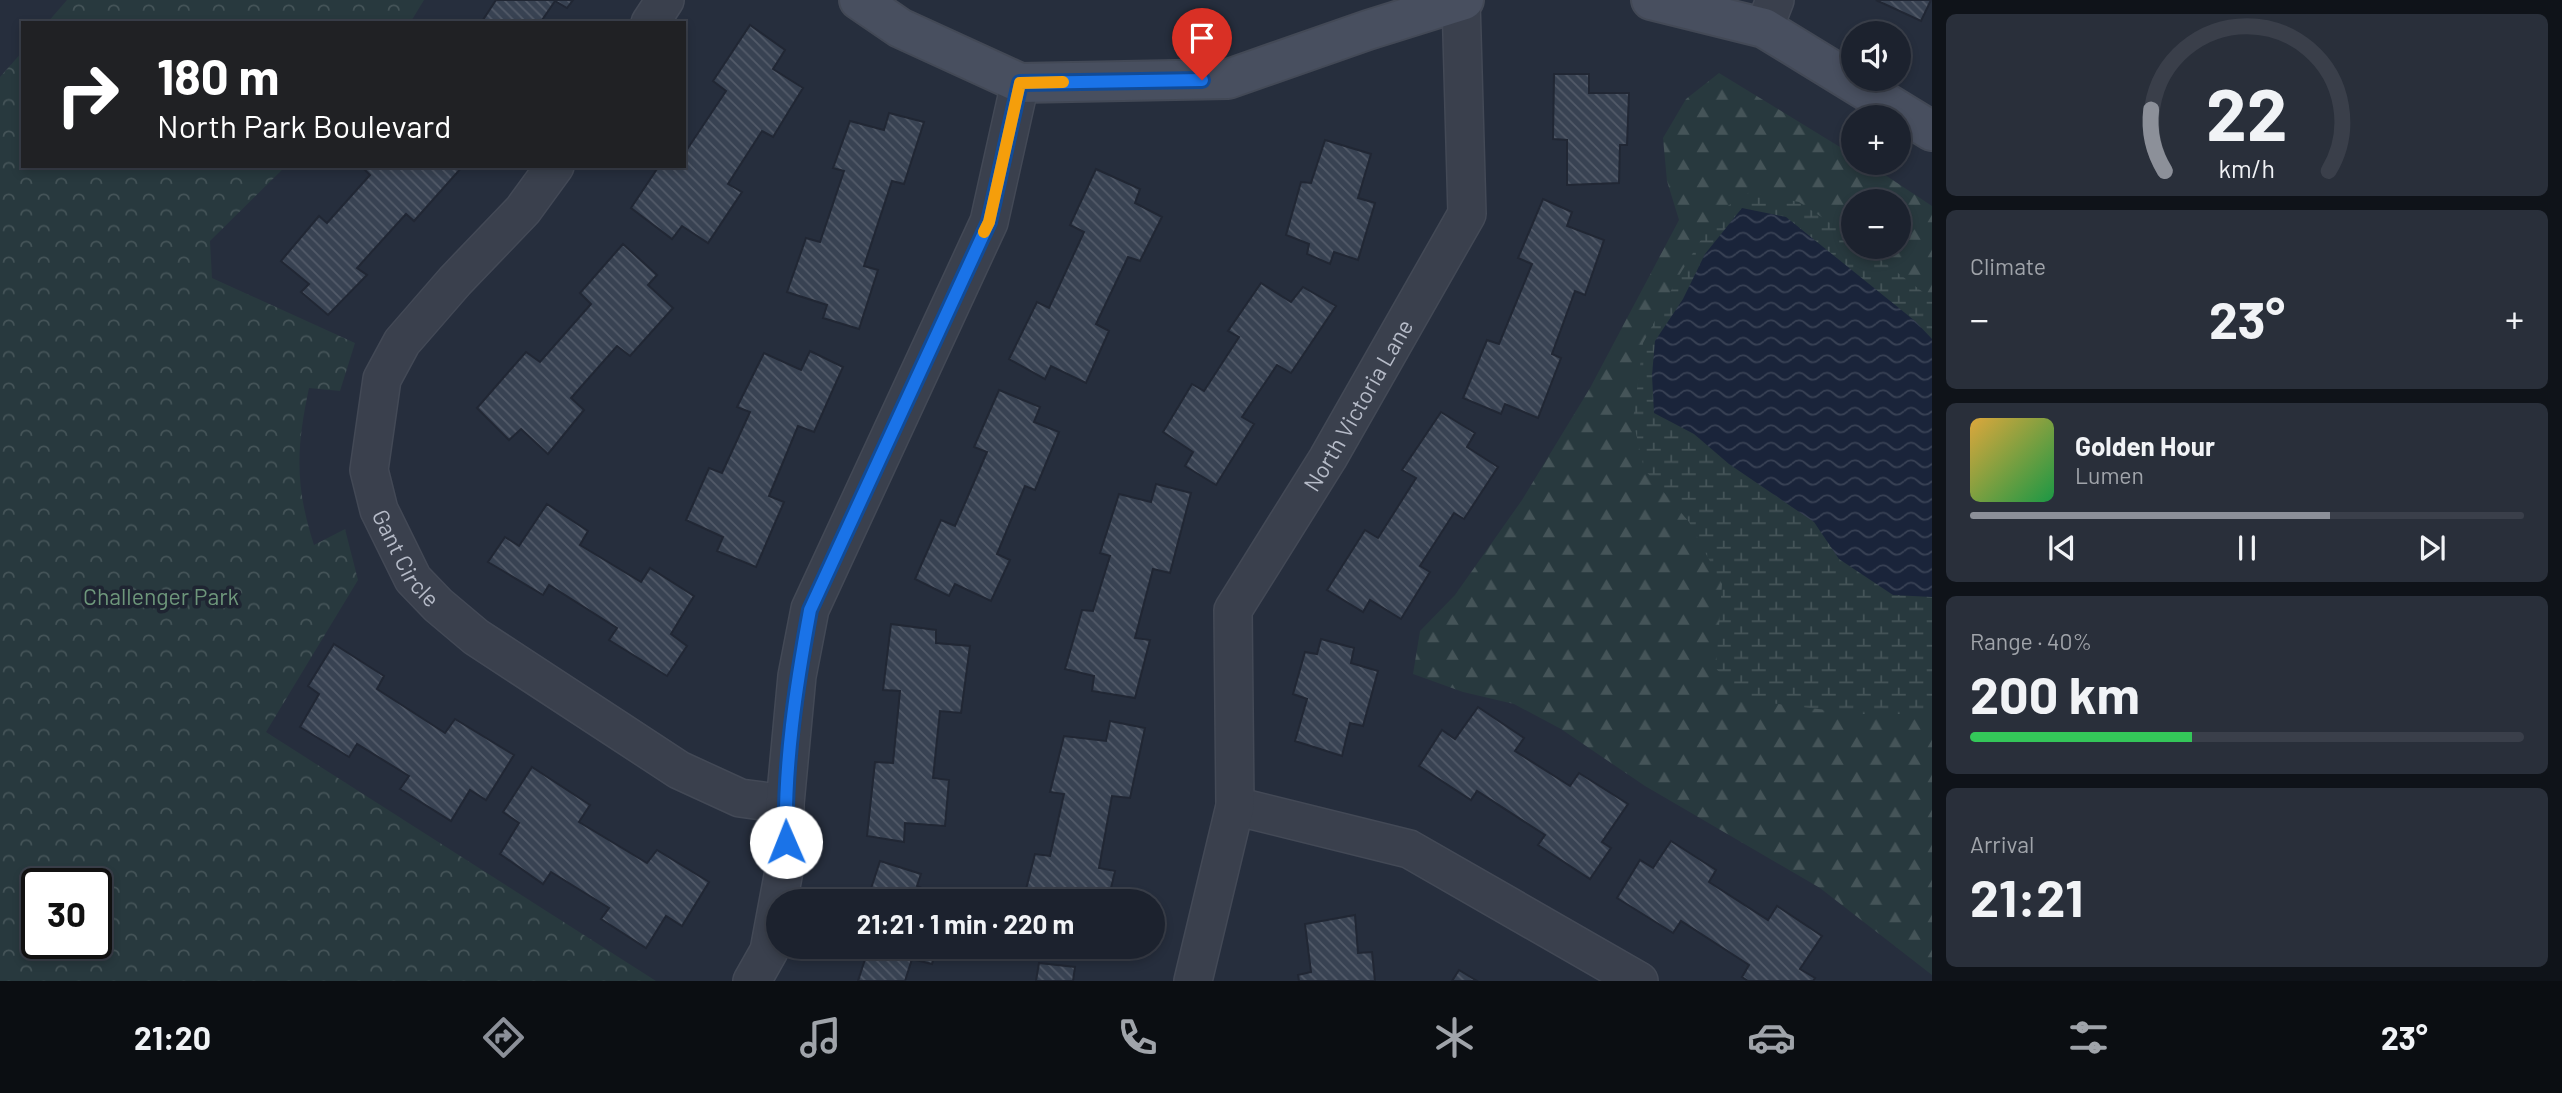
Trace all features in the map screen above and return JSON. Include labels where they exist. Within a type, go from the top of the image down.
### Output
[{"type":"street","points":[[651,21],[665,0]]},
{"type":"street","points":[[859,0],[900,28],[1020,83],[1228,79],[1462,0]]},
{"type":"street","name":"North Victoria Lane","points":[[1193,981],[1235,806],[1233,610],[1328,458],[1468,214],[1462,0]]},
{"type":"street","points":[[1651,0],[1770,14],[1932,131]]},
{"type":"street","points":[[752,981],[769,951],[784,871],[785,804],[797,676],[810,610],[989,222],[1020,83]]},
{"type":"street","name":"Gant Circle","points":[[554,168],[523,210],[455,281],[402,342],[382,379],[369,470],[379,510],[413,579],[438,605],[476,636],[679,770],[740,798],[785,804]]},
{"type":"street","points":[[1235,806],[1409,849],[1639,981]]},
{"type":"green space","points":[[67,0],[424,0],[411,21],[49,21]]},
{"type":"green space","name":"Challenger Park","points":[[21,53],[21,168],[284,168],[210,241],[212,278],[355,343],[340,391],[309,388],[302,430],[300,467],[303,504],[314,545],[345,529],[358,580],[266,732],[656,981],[0,981],[0,77]]},
{"type":"green space","points":[[1719,73],[1841,148],[1841,175],[1885,175],[1906,189],[1841,189],[1841,259],[1911,259],[1911,192],[1932,206],[1932,975],[1820,888],[1645,786],[1561,729],[1514,704],[1463,692],[1413,674],[1420,631],[1455,595],[1522,500],[1590,388],[1679,220],[1667,181],[1663,138],[1686,99]]},
{"type":"green space","points":[[1750,192],[1799,202],[1841,230],[1841,259],[1880,259],[1932,299],[1932,714],[1858,714],[1754,701],[1716,669],[1722,584],[1689,522],[1644,469],[1633,420],[1643,343],[1680,274],[1718,212]]},
{"type":"water","points":[[1742,208],[1786,217],[1915,321],[1932,339],[1932,597],[1893,595],[1839,559],[1814,522],[1729,464],[1694,434],[1654,413],[1652,375],[1655,341],[1683,299],[1705,254]]},
{"type":"building","points":[[496,0],[573,0],[567,8],[555,1],[541,21],[482,21]]},
{"type":"building","points":[[1876,0],[1931,0],[1921,21]]},
{"type":"building","points":[[750,25],[785,50],[773,69],[803,88],[773,137],[762,131],[728,184],[742,192],[708,243],[682,226],[672,239],[631,208],[658,168],[686,168],[686,151],[726,91],[713,81]]},
{"type":"building","points":[[1554,74],[1589,74],[1589,93],[1629,93],[1627,145],[1620,145],[1619,183],[1567,185],[1567,140],[1553,139]]},
{"type":"building","points":[[889,113],[924,122],[904,184],[892,181],[864,266],[878,270],[859,329],[823,318],[827,305],[787,292],[806,238],[820,242],[844,171],[833,168],[850,121],[884,130]]},
{"type":"building","points":[[1325,140],[1371,154],[1358,198],[1375,203],[1358,260],[1334,252],[1330,264],[1307,254],[1309,244],[1286,235],[1301,182],[1311,183]]},
{"type":"building","points":[[363,168],[461,168],[414,221],[406,214],[357,268],[367,275],[328,315],[301,292],[309,284],[281,261],[319,216],[327,223],[370,175]]},
{"type":"building","points":[[1096,169],[1140,189],[1135,203],[1162,217],[1140,261],[1128,257],[1096,324],[1109,331],[1086,383],[1051,366],[1045,379],[1009,359],[1037,302],[1049,308],[1084,232],[1070,225]]},
{"type":"building","points":[[1543,199],[1572,212],[1567,226],[1604,240],[1585,295],[1575,291],[1552,354],[1561,358],[1538,418],[1505,404],[1501,414],[1463,398],[1487,340],[1499,344],[1532,264],[1518,258]]},
{"type":"building","points":[[623,244],[657,275],[648,285],[673,308],[630,356],[617,346],[571,398],[584,410],[548,454],[521,429],[509,440],[477,408],[526,352],[540,362],[591,304],[580,293]]},
{"type":"building","points":[[1261,283],[1291,302],[1303,287],[1336,306],[1291,373],[1277,365],[1242,417],[1254,424],[1216,485],[1185,466],[1193,452],[1163,432],[1192,384],[1204,391],[1239,337],[1228,331]]},
{"type":"building","points":[[810,351],[843,367],[814,432],[798,426],[769,496],[784,502],[756,567],[717,551],[723,537],[686,520],[709,468],[722,473],[750,412],[737,407],[764,353],[801,370]]},
{"type":"building","points":[[999,390],[1040,407],[1034,422],[1059,432],[1035,490],[1025,486],[997,554],[1010,560],[991,601],[955,584],[949,596],[915,579],[941,520],[955,526],[987,452],[974,447]]},
{"type":"building","points":[[1441,412],[1475,433],[1467,447],[1498,467],[1464,519],[1454,513],[1420,566],[1430,572],[1401,619],[1370,600],[1363,612],[1327,590],[1365,530],[1378,538],[1416,478],[1402,470]]},
{"type":"building","points":[[1156,484],[1191,493],[1170,573],[1153,569],[1135,638],[1150,640],[1135,698],[1092,691],[1094,676],[1065,669],[1082,610],[1093,611],[1110,556],[1100,553],[1119,494],[1151,502]]},
{"type":"building","points":[[547,504],[588,531],[580,545],[641,582],[650,568],[694,596],[671,634],[687,646],[667,676],[609,640],[617,628],[549,585],[543,595],[488,562],[505,537],[519,546]]},
{"type":"building","points":[[891,624],[936,630],[936,643],[970,646],[961,713],[940,711],[933,778],[949,780],[945,826],[905,823],[904,842],[867,836],[875,762],[893,763],[900,691],[883,690]]},
{"type":"building","points":[[1321,639],[1354,648],[1351,663],[1378,671],[1363,726],[1350,723],[1342,756],[1295,741],[1307,699],[1293,694],[1305,652],[1317,654]]},
{"type":"building","points":[[334,644],[384,676],[377,689],[445,733],[455,719],[514,755],[486,800],[470,790],[451,821],[400,789],[409,776],[357,744],[349,757],[300,727],[319,694],[308,686]]},
{"type":"building","points":[[1478,707],[1524,738],[1515,751],[1570,786],[1579,773],[1628,804],[1602,842],[1611,848],[1590,879],[1538,845],[1545,835],[1477,791],[1471,800],[1419,766],[1442,730],[1455,739]]},
{"type":"building","points":[[1110,721],[1145,728],[1130,798],[1112,796],[1099,868],[1115,871],[1111,889],[1026,889],[1035,854],[1050,856],[1064,794],[1050,792],[1064,736],[1106,741]]},
{"type":"building","points":[[532,767],[590,805],[579,822],[647,863],[657,850],[709,882],[682,926],[666,916],[646,948],[601,919],[609,908],[551,872],[543,884],[500,854],[519,823],[503,812]]},
{"type":"building","points":[[1671,841],[1716,870],[1709,882],[1768,920],[1777,906],[1822,936],[1800,969],[1815,978],[1813,981],[1748,981],[1742,977],[1749,965],[1681,921],[1673,933],[1617,898],[1640,860],[1653,868]]},
{"type":"building","points":[[880,861],[921,874],[917,886],[924,889],[871,889]]},
{"type":"building","points":[[1355,915],[1358,953],[1372,952],[1375,981],[1299,981],[1298,975],[1311,972],[1305,924]]},
{"type":"building","points":[[865,959],[912,959],[905,981],[858,981]]},
{"type":"building","points":[[912,959],[933,959],[932,964]]},
{"type":"building","points":[[1039,963],[1075,967],[1073,981],[1036,981]]},
{"type":"building","points":[[1459,970],[1477,981],[1452,981]]},
{"type":"slow traffic","points":[[984,232],[989,222],[1020,83],[1063,82]]},
{"type":"route","points":[[786,842],[785,804],[797,676],[810,610],[989,222],[1020,83],[1202,80]]}]
